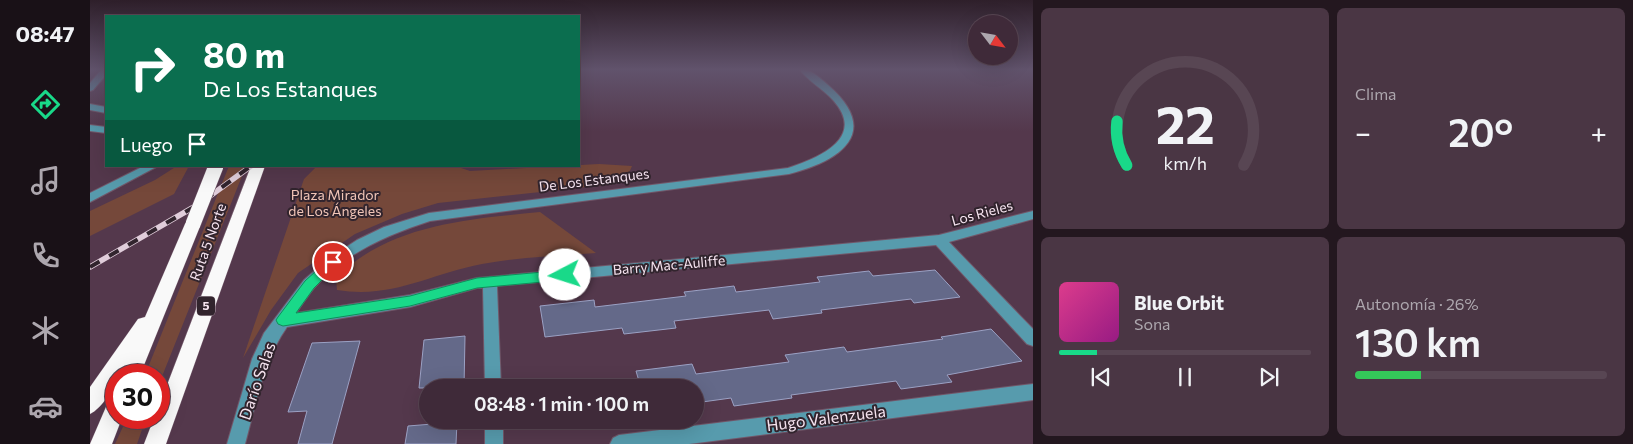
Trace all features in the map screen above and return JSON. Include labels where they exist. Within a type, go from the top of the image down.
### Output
[{"type":"highway","name":"Ruta 5 Norte","points":[[135,364],[216,167]]},
{"type":"highway","name":"Ruta 5 Norte","points":[[159,438],[258,167]]},
{"type":"highway","points":[[90,404],[167,289]]},
{"type":"highway","points":[[101,444],[107,429]]},
{"type":"street","name":"De Los Estanques","points":[[283,320],[309,284],[333,262],[362,243],[407,223],[454,213],[789,171],[829,156],[838,149],[848,134],[849,118],[840,102],[826,90]]},
{"type":"street","points":[[90,107],[105,110]]},
{"type":"street","points":[[90,128],[105,130]]},
{"type":"street","points":[[90,198],[151,167]]},
{"type":"street","name":"Los Rieles","points":[[939,240],[1033,215]]},
{"type":"street","name":"Barry Mac-Auliffe","points":[[283,320],[410,301],[477,283],[939,240]]},
{"type":"street","points":[[939,240],[1033,339]]},
{"type":"street","points":[[490,282],[493,379]]},
{"type":"street","name":"Darío Salas","points":[[236,444],[260,359],[270,338],[283,320]]},
{"type":"street","name":"Hugo Valenzuela","points":[[619,444],[1033,392]]},
{"type":"street","points":[[494,429],[494,444]]},
{"type":"green space","name":"Plaza Mirador de Los Ángeles","points":[[580,165],[632,166],[628,175],[614,184],[438,203],[402,214],[355,234],[298,273],[271,310],[243,358],[304,179],[316,167],[458,167],[470,171],[580,167]]},
{"type":"green space","points":[[175,167],[188,167],[174,194],[90,236],[90,211],[155,180]]},
{"type":"green space","points":[[229,167],[246,167],[167,364],[149,364]]},
{"type":"green space","points":[[540,212],[596,253],[524,258],[482,264],[411,284],[376,291],[337,290],[336,278],[357,260],[380,246],[405,235],[459,222]]},
{"type":"green space","points":[[122,429],[142,429],[137,444],[115,444]]},
{"type":"building","points":[[935,270],[960,297],[914,303],[911,299],[821,310],[822,313],[773,319],[769,310],[674,321],[676,328],[624,334],[622,328],[545,337],[540,306],[594,300],[595,307],[686,296],[684,292],[734,286],[736,292],[820,282],[817,277],[869,271],[873,276]]},
{"type":"building","points":[[991,329],[1022,361],[947,375],[952,382],[901,389],[896,381],[791,395],[792,398],[734,406],[731,398],[704,402],[704,379],[638,379],[636,371],[692,364],[696,374],[789,362],[785,355],[844,347],[847,352],[943,339],[941,337]]},
{"type":"building","points":[[465,336],[464,379],[420,379],[424,340]]},
{"type":"building","points":[[360,341],[332,444],[298,444],[307,411],[288,412],[312,343]]},
{"type":"building","points":[[419,425],[419,429],[457,429],[456,444],[405,444],[408,426]]},
{"type":"railway","points":[[90,267],[199,204],[250,167]]},
{"type":"route","points":[[333,262],[309,284],[283,320],[410,301],[477,283],[565,275]]}]
